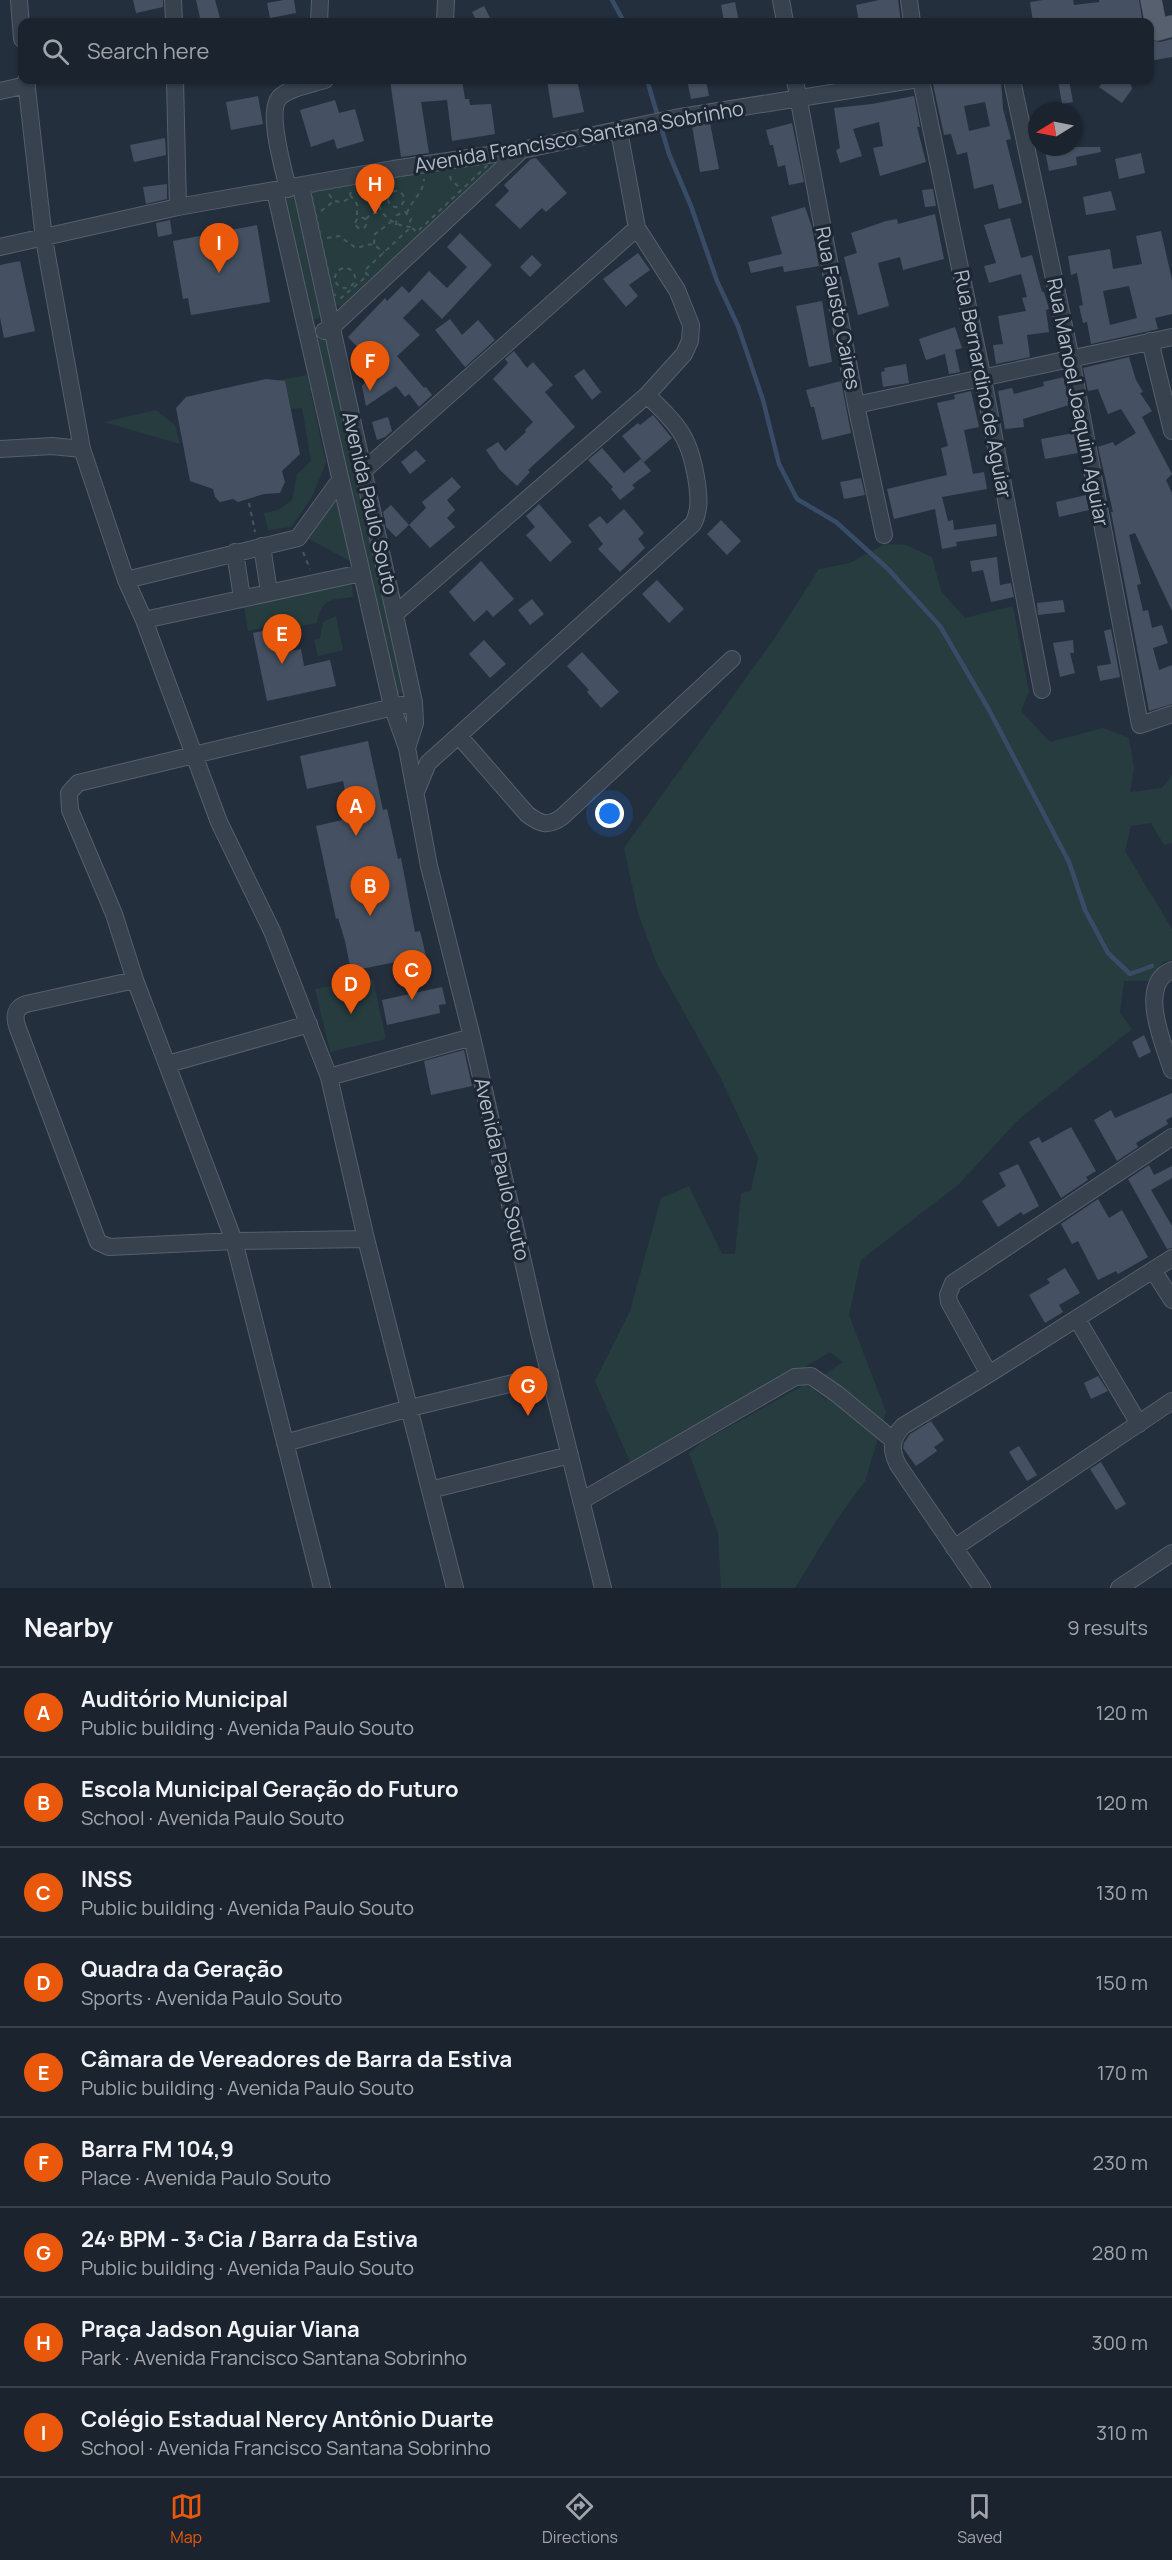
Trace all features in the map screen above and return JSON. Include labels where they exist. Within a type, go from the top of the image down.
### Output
[{"type":"main road","points":[[1151,0],[1159,30]]},
{"type":"street","points":[[19,0],[20,18]]},
{"type":"street","points":[[173,0],[174,18]]},
{"type":"street","points":[[319,18],[320,0]]},
{"type":"street","points":[[445,18],[446,0]]},
{"type":"street","points":[[781,0],[784,18]]},
{"type":"street","points":[[909,0],[911,18]]},
{"type":"street","points":[[0,91],[20,84]]},
{"type":"street","points":[[26,84],[44,239],[82,449],[126,580],[144,620],[219,822],[272,931],[329,1077],[366,1239],[455,1588]]},
{"type":"street","points":[[175,84],[178,207]]},
{"type":"street","points":[[288,189],[276,131],[275,105],[281,96],[309,84]]},
{"type":"street","name":"Rua Fausto Caires","points":[[796,84],[856,405],[884,536]]},
{"type":"street","name":"Avenida Francisco Santana Sobrinho","points":[[0,248],[178,207],[393,169],[522,150],[675,118],[888,84]]},
{"type":"street","name":"Rua Bernardino de Aguiar","points":[[922,84],[1042,690]]},
{"type":"street","name":"Rua Manoel Joaquim Aguiar","points":[[1013,84],[1071,358],[1140,725],[1172,714]]},
{"type":"street","points":[[395,614],[648,395],[684,354],[692,334],[691,325],[677,290],[637,228],[619,131]]},
{"type":"street","points":[[308,336],[331,328],[522,150]]},
{"type":"street","name":"Avenida Paulo Souto","points":[[288,189],[331,328],[414,702],[415,723],[407,748]]},
{"type":"street","name":"Avenida Paulo Souto","points":[[288,189],[308,336],[340,480],[392,706],[407,748],[429,866],[603,1588]]},
{"type":"street","points":[[362,472],[637,228]]},
{"type":"street","points":[[856,405],[1172,337]]},
{"type":"street","points":[[1150,341],[1172,431]]},
{"type":"street","points":[[416,792],[428,763],[693,524],[699,504],[691,450],[670,417],[648,395]]},
{"type":"street","points":[[0,449],[51,446],[82,449]]},
{"type":"street","points":[[126,580],[298,538],[340,480]]},
{"type":"street","points":[[260,546],[269,592]]},
{"type":"street","points":[[235,552],[242,598]]},
{"type":"street","points":[[144,620],[361,573]]},
{"type":"street","points":[[459,736],[527,814],[537,822],[549,824],[562,817],[732,659]]},
{"type":"street","points":[[322,1588],[234,1241],[135,980],[114,914],[72,816],[69,793],[78,783],[414,702]]},
{"type":"street","points":[[1167,973],[1156,983],[1153,996],[1154,1008],[1172,1069]]},
{"type":"street","points":[[135,980],[26,1004],[20,1006],[15,1013],[17,1026],[95,1236],[103,1245],[366,1239]]},
{"type":"street","points":[[168,1064],[309,1024]]},
{"type":"street","points":[[329,1077],[472,1037]]},
{"type":"street","points":[[990,1374],[950,1302],[948,1295],[953,1283],[1172,1137]]},
{"type":"street","points":[[982,1588],[898,1465],[894,1456],[893,1440],[903,1426],[990,1374],[1172,1258]]},
{"type":"street","points":[[1153,1270],[1172,1300]]},
{"type":"street","points":[[1077,1319],[1139,1424]]},
{"type":"street","points":[[285,1443],[410,1408],[550,1374]]},
{"type":"street","points":[[581,1501],[795,1377],[811,1376],[837,1394],[893,1440]]},
{"type":"street","points":[[954,1548],[1172,1401]]},
{"type":"street","points":[[430,1490],[570,1455]]},
{"type":"street","points":[[1119,1588],[1172,1553]]},
{"type":"path","points":[[378,180],[376,194],[381,212],[396,225],[410,227],[417,232],[494,159],[425,171],[312,192],[333,294],[341,298],[368,275],[364,271],[410,227],[411,219],[407,213],[400,212],[397,215],[396,225]]},
{"type":"path","points":[[448,167],[451,180],[461,189]]},
{"type":"path","points":[[407,213],[411,202],[424,186],[425,171]]},
{"type":"path","points":[[350,185],[350,195],[357,204],[357,226],[361,228],[366,226],[366,219],[371,214],[381,212]]},
{"type":"path","points":[[328,189],[334,201]]},
{"type":"path","points":[[376,194],[393,191],[400,192],[403,202],[398,207],[393,206],[388,200],[393,191]]},
{"type":"path","points":[[316,215],[334,201],[343,202],[350,195]]},
{"type":"path","points":[[357,219],[366,219]]},
{"type":"path","points":[[374,244],[375,234],[391,222]]},
{"type":"path","points":[[322,239],[339,236],[356,248],[368,243],[374,244],[384,253]]},
{"type":"path","points":[[341,268],[350,269],[354,275],[352,284],[347,288],[338,285],[335,279],[336,273],[341,268]]},
{"type":"path","points":[[249,503],[260,546]]},
{"type":"path","points":[[298,538],[315,582]]},
{"type":"green space","points":[[499,160],[341,306],[333,305],[304,188]]},
{"type":"green space","points":[[290,193],[294,196],[320,315],[319,318],[311,320],[284,194]]},
{"type":"green space","points":[[320,338],[326,339],[405,691],[397,695],[315,341]]},
{"type":"green space","points":[[307,375],[326,463],[311,499],[291,527],[268,530],[264,513],[278,510],[292,500],[297,474],[311,461],[302,408],[291,409],[279,380]]},
{"type":"green space","points":[[156,410],[175,425],[180,444],[104,422]]},
{"type":"green space","points":[[336,492],[352,562],[305,537]]},
{"type":"green space","points":[[885,544],[906,545],[932,557],[941,591],[965,618],[1013,606],[1029,692],[1021,711],[1050,742],[1103,728],[1129,738],[1134,768],[1130,792],[1162,788],[1172,775],[1172,843],[1164,845],[1151,823],[1131,826],[1125,851],[1172,929],[1172,960],[1163,962],[1149,981],[1124,981],[1120,1013],[1132,1029],[1018,1120],[959,1184],[861,1260],[849,1315],[886,1412],[865,1481],[838,1518],[795,1588],[721,1588],[718,1533],[689,1453],[702,1442],[804,1385],[812,1388],[827,1401],[819,1378],[843,1362],[830,1352],[633,1469],[595,1381],[630,1311],[661,1198],[689,1186],[722,1254],[735,1254],[741,1194],[751,1190],[758,1158],[720,1077],[657,964],[638,913],[624,848],[776,636],[819,569],[850,563]]},
{"type":"green space","points":[[352,581],[353,597],[328,602],[321,609],[317,623],[301,626],[301,631],[286,633],[284,623],[248,631],[244,605]]},
{"type":"green space","points":[[336,616],[343,650],[318,656],[314,640],[320,638],[323,622]]},
{"type":"green space","points":[[373,979],[386,1039],[330,1052],[315,989]]},
{"type":"building","points":[[133,0],[163,0],[163,7],[136,13]]},
{"type":"building","points":[[196,0],[215,0],[220,18],[200,18]]},
{"type":"building","points":[[294,0],[296,13],[270,18],[267,3]]},
{"type":"building","points":[[879,0],[898,0],[900,18],[858,18],[856,5]]},
{"type":"building","points":[[1073,0],[1074,5],[1099,2],[1099,0],[1139,0],[1142,18],[1032,18],[1030,2]]},
{"type":"building","points":[[735,2],[738,18],[723,18],[721,5]]},
{"type":"building","points":[[484,6],[490,18],[475,18],[472,12]]},
{"type":"building","points":[[1172,39],[1172,57],[1154,60],[1154,41]]},
{"type":"building","points":[[391,84],[463,84],[465,99],[469,99],[470,105],[491,104],[495,134],[452,141],[447,100],[421,102],[429,153],[401,157]]},
{"type":"building","points":[[548,84],[578,84],[584,112],[553,118]]},
{"type":"building","points":[[688,84],[707,84],[709,96],[691,99]]},
{"type":"building","points":[[933,84],[1001,84],[1003,109],[1011,139],[1006,140],[1022,203],[999,209],[993,184],[974,189],[967,152],[957,155],[951,134],[944,135]],"holes":[[[985,102],[990,126],[969,131],[964,106]]]},
{"type":"building","points":[[1059,84],[1070,84],[1073,102],[1062,102]]},
{"type":"building","points":[[1101,84],[1131,84],[1132,89],[1122,103],[1099,87]]},
{"type":"building","points":[[258,96],[263,124],[231,130],[226,102]]},
{"type":"building","points":[[914,96],[920,127],[917,127],[926,162],[880,176],[873,148],[883,146],[879,122],[853,129],[862,156],[840,163],[836,150],[840,148],[834,108]]},
{"type":"building","points":[[335,100],[339,113],[355,109],[364,141],[337,149],[334,139],[311,147],[300,110]]},
{"type":"building","points":[[710,123],[719,169],[700,172],[692,126]]},
{"type":"building","points":[[792,123],[804,182],[789,185],[785,165],[778,167],[773,145],[770,145],[766,130]]},
{"type":"building","points":[[165,138],[166,155],[134,162],[130,145]]},
{"type":"building","points":[[1082,147],[1100,147],[1101,152],[1082,156]]},
{"type":"building","points":[[1141,153],[1145,173],[1119,179],[1115,159]]},
{"type":"building","points":[[1046,156],[1081,156],[1076,157],[1077,165],[1049,171]]},
{"type":"building","points":[[536,158],[567,193],[546,212],[542,208],[520,229],[495,205],[509,191],[504,185],[531,159]]},
{"type":"building","points":[[167,184],[167,199],[146,204],[143,187]]},
{"type":"building","points":[[933,189],[936,206],[925,207],[922,190]]},
{"type":"building","points":[[1111,191],[1116,210],[1086,215],[1083,197]]},
{"type":"building","points":[[805,207],[812,227],[819,266],[784,272],[783,266],[751,273],[748,262],[782,254],[771,217]]},
{"type":"building","points":[[935,214],[944,259],[903,270],[900,257],[878,263],[889,306],[858,315],[844,257],[857,253],[851,233],[886,221],[897,219],[898,224]]},
{"type":"building","points":[[1010,218],[1021,258],[1032,255],[1049,309],[1046,310],[1049,332],[1027,335],[1030,357],[996,364],[993,345],[1003,344],[998,316],[1026,311],[1022,298],[1027,297],[1021,274],[989,283],[984,266],[996,263],[984,225]]},
{"type":"building","points":[[170,220],[172,234],[158,237],[156,223]]},
{"type":"building","points":[[257,225],[270,302],[191,315],[188,298],[183,299],[173,241]]},
{"type":"building","points":[[1161,231],[1172,280],[1172,314],[1155,318],[1158,329],[1091,344],[1087,322],[1083,323],[1079,306],[1083,305],[1077,273],[1071,275],[1068,256],[1110,249],[1113,269],[1142,264],[1136,236]],"holes":[[[1129,286],[1137,318],[1110,325],[1103,291]]]},
{"type":"building","points":[[460,233],[492,265],[442,319],[422,299],[403,318],[420,335],[397,356],[432,395],[419,407],[409,394],[405,397],[396,386],[366,406],[362,386],[378,369],[348,337],[385,298],[387,301],[402,286],[409,293],[429,271],[447,288],[467,267],[447,247]]},
{"type":"building","points":[[638,253],[650,270],[629,285],[638,296],[626,307],[603,279]]},
{"type":"building","points":[[532,255],[542,265],[530,277],[520,267]]},
{"type":"building","points":[[20,261],[35,331],[4,338],[0,318],[0,265]]},
{"type":"building","points":[[822,301],[832,362],[809,367],[796,306]]},
{"type":"building","points":[[450,319],[462,335],[478,320],[495,340],[465,367],[435,330]]},
{"type":"building","points":[[955,327],[962,348],[955,350],[960,372],[949,374],[945,354],[926,360],[919,339]]},
{"type":"building","points":[[514,351],[527,368],[533,362],[553,385],[545,392],[575,427],[528,470],[530,472],[517,486],[500,470],[486,450],[498,442],[505,451],[526,432],[525,430],[533,422],[493,379],[508,363],[505,359]]},
{"type":"building","points":[[1129,357],[1136,380],[1143,392],[1140,393],[1152,411],[1142,417],[1172,474],[1166,480],[1172,493],[1172,611],[1135,533],[1129,535],[1141,584],[1137,585],[1143,611],[1148,610],[1152,628],[1162,625],[1168,643],[1153,648],[1159,670],[1172,665],[1172,704],[1149,711],[1111,512],[1113,512],[1098,447],[1113,442],[1115,446],[1136,433],[1121,409],[1108,414],[1098,389],[1088,391],[1083,368]]},
{"type":"building","points":[[906,364],[909,383],[883,387],[881,372],[885,371],[884,368]]},
{"type":"building","points":[[584,369],[601,392],[592,400],[574,376]]},
{"type":"building","points":[[1064,377],[1069,405],[1023,419],[1024,427],[1005,429],[998,391],[1012,388],[1014,394],[1044,386],[1043,382]]},
{"type":"building","points":[[266,379],[285,381],[300,454],[282,471],[285,482],[280,493],[264,494],[238,502],[233,499],[220,502],[215,497],[213,489],[190,481],[176,408],[186,397]]},
{"type":"building","points":[[841,381],[851,433],[822,440],[814,407],[811,407],[806,390]]},
{"type":"building","points":[[971,391],[979,427],[964,430],[973,474],[984,472],[987,489],[942,497],[948,521],[953,520],[954,530],[996,524],[997,536],[956,542],[957,546],[942,549],[935,509],[894,519],[887,489],[947,475],[941,448],[948,446],[937,403],[955,399],[954,395]]},
{"type":"building","points":[[653,415],[672,438],[644,462],[622,436]]},
{"type":"building","points":[[388,417],[392,431],[377,440],[372,422]]},
{"type":"building","points":[[1074,433],[1078,453],[1045,459],[1041,439]]},
{"type":"building","points":[[602,448],[624,473],[641,459],[651,471],[632,485],[635,488],[620,500],[611,489],[613,487],[588,460]]},
{"type":"building","points":[[416,450],[426,461],[410,474],[401,462]]},
{"type":"building","points":[[452,477],[461,487],[447,500],[455,510],[447,518],[455,527],[430,548],[409,525],[426,508],[422,502]]},
{"type":"building","points":[[861,478],[865,495],[844,499],[840,482]]},
{"type":"building","points":[[1086,495],[1089,510],[1059,517],[1056,502]]},
{"type":"building","points":[[539,504],[572,542],[550,562],[526,535],[535,527],[526,516]]},
{"type":"building","points":[[391,505],[409,525],[396,537],[386,527],[383,512]]},
{"type":"building","points":[[624,509],[644,533],[638,539],[645,548],[620,572],[598,549],[603,544],[588,525],[600,516],[607,524]]},
{"type":"building","points":[[721,520],[741,541],[727,555],[707,534]]},
{"type":"building","points":[[997,557],[1000,585],[1011,583],[1014,597],[991,602],[983,570],[972,572],[970,561]]},
{"type":"building","points":[[481,561],[514,599],[493,617],[487,610],[474,622],[449,592]]},
{"type":"building","points":[[657,580],[684,609],[669,623],[642,594]]},
{"type":"building","points":[[532,599],[544,614],[530,625],[518,610]]},
{"type":"building","points":[[1063,600],[1065,612],[1038,615],[1037,603]]},
{"type":"building","points":[[281,627],[286,652],[301,649],[304,666],[330,660],[336,686],[267,701],[253,633]]},
{"type":"building","points":[[1111,629],[1120,677],[1100,681],[1097,666],[1111,664],[1104,631]]},
{"type":"building","points":[[484,640],[506,664],[490,678],[469,654]]},
{"type":"building","points":[[1073,640],[1074,653],[1070,653],[1075,673],[1060,677],[1053,643]]},
{"type":"building","points":[[582,652],[619,692],[601,708],[587,692],[589,690],[567,666]]},
{"type":"building","points":[[368,741],[383,810],[387,809],[398,859],[401,858],[415,932],[420,931],[426,956],[351,971],[345,941],[338,918],[336,919],[316,826],[351,818],[343,781],[307,789],[300,756]]},
{"type":"building","points":[[442,987],[446,1004],[439,1005],[440,1013],[387,1025],[382,1000]]},
{"type":"building","points":[[1144,1035],[1151,1052],[1139,1058],[1132,1042]]},
{"type":"building","points":[[464,1050],[472,1086],[431,1095],[424,1061]]},
{"type":"building","points":[[1172,1093],[1172,1117],[1166,1120],[1168,1124],[1136,1143],[1138,1147],[1117,1161],[1094,1120],[1111,1110],[1115,1118]]},
{"type":"building","points":[[1071,1127],[1096,1171],[1086,1177],[1088,1180],[1061,1198],[1029,1142],[1039,1137],[1042,1143]]},
{"type":"building","points":[[1018,1164],[1039,1206],[1023,1215],[1021,1212],[998,1227],[982,1201],[1006,1186],[999,1173]]},
{"type":"building","points":[[1149,1165],[1154,1175],[1172,1166],[1172,1178],[1151,1190],[1172,1226],[1172,1248],[1167,1249],[1128,1179]]},
{"type":"building","points":[[1098,1199],[1109,1218],[1122,1210],[1148,1257],[1118,1274],[1116,1271],[1098,1280],[1078,1241],[1072,1244],[1061,1224]]},
{"type":"building","points":[[1065,1268],[1080,1293],[1059,1305],[1063,1312],[1045,1323],[1029,1295],[1050,1283],[1047,1279]]},
{"type":"building","points":[[1098,1376],[1108,1391],[1091,1399],[1084,1383]]},
{"type":"building","points":[[931,1421],[944,1440],[934,1447],[937,1451],[916,1466],[903,1448],[904,1443],[910,1434]]},
{"type":"building","points":[[1019,1446],[1037,1475],[1027,1481],[1009,1452]]},
{"type":"building","points":[[1101,1462],[1126,1504],[1116,1510],[1090,1469]]},
{"type":"waterway","points":[[612,0],[622,18]]},
{"type":"waterway","points":[[648,84],[669,154],[691,206],[717,281],[738,326],[763,400],[779,464],[797,499],[836,522],[888,569],[940,626],[988,708],[1069,862],[1085,910],[1108,953],[1130,974],[1152,966]]},
{"type":"place","name":"Praça Jadson Aguiar Viana","points":[[375,214]]},
{"type":"place","name":"Colégio Estadual Nercy Antônio Duarte","points":[[219,273]]},
{"type":"place","name":"Barra FM 104,9","points":[[370,391]]},
{"type":"place","name":"Câmara de Vereadores de Barra da Estiva","points":[[282,664]]},
{"type":"place","name":"Auditório Municipal","points":[[356,836]]},
{"type":"place","name":"Escola Municipal Geração do Futuro","points":[[370,916]]},
{"type":"place","name":"INSS","points":[[412,1000]]},
{"type":"place","name":"Quadra da Geração","points":[[351,1014]]},
{"type":"place","name":"24º BPM - 3ª Cia / Barra da Estiva","points":[[528,1416]]}]
